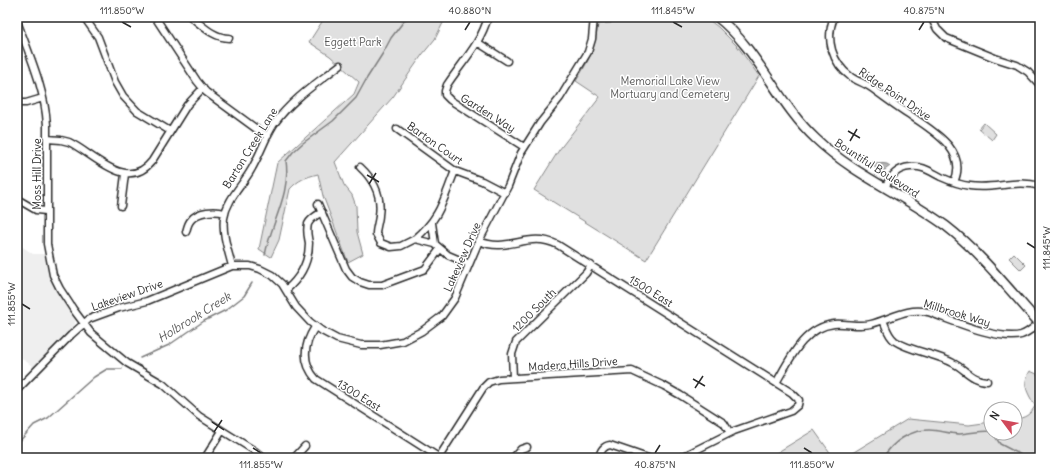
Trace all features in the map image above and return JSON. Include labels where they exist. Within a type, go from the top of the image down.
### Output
[{"type":"main road","name":"Bountiful Boulevard","points":[[717,17],[748,47],[786,104],[809,132],[836,156],[938,221],[965,242],[1039,324]]},
{"type":"street","points":[[84,17],[98,37],[115,82],[123,96],[137,110],[170,132]]},
{"type":"street","points":[[156,17],[203,88],[214,99],[268,136]]},
{"type":"street","points":[[191,17],[214,34],[224,38],[229,38]]},
{"type":"street","points":[[488,17],[477,42],[507,61]]},
{"type":"street","name":"Lakeview Drive","points":[[17,390],[83,324],[92,318],[119,308],[147,301],[232,266],[250,266],[264,270],[276,278],[286,290],[296,307],[315,327],[337,339],[361,345],[387,344],[408,339],[428,328],[445,312],[458,292],[479,240],[505,193],[516,163],[524,147],[540,122],[560,98],[585,58],[591,45],[594,17]]},
{"type":"street","name":"Ridge Point Drive","points":[[834,17],[830,30],[830,39],[834,56],[838,64],[850,76],[871,88],[943,140],[952,152],[957,163],[958,174],[954,182]]},
{"type":"street","points":[[933,17],[933,21],[937,29],[946,38],[995,58],[1017,65],[1028,72],[1040,85]]},
{"type":"street","name":"Moss Hill Drive","points":[[17,20],[43,98],[47,139],[47,244],[53,275],[60,289],[91,334],[127,363],[163,384],[195,413],[264,458]]},
{"type":"street","name":"Garden Way","points":[[477,42],[447,85],[444,93],[450,100],[524,147]]},
{"type":"street","name":"Barton Creek Lane","points":[[232,266],[224,232],[225,212],[231,198],[251,170],[275,124],[293,102],[340,65]]},
{"type":"street","points":[[47,139],[69,142],[114,170],[125,174],[137,173],[149,165],[190,101],[203,88]]},
{"type":"street","points":[[17,103],[26,103],[43,98]]},
{"type":"street","name":"Barton Court","points":[[397,129],[455,171],[482,180],[505,193]]},
{"type":"street","points":[[360,167],[371,179],[377,192],[380,207],[376,234],[384,245],[394,247],[415,239],[432,223],[443,203],[455,171]]},
{"type":"street","points":[[885,187],[894,173],[903,168],[911,167],[921,167],[954,182],[978,187],[991,187],[1021,183],[1040,186]]},
{"type":"street","points":[[120,206],[125,174]]},
{"type":"street","points":[[17,199],[36,210],[46,211]]},
{"type":"street","points":[[318,204],[346,269],[352,277],[365,284],[374,286],[382,285],[423,270],[431,262],[438,247],[432,223]]},
{"type":"street","points":[[186,232],[190,221],[196,216],[209,212],[225,212]]},
{"type":"street","points":[[286,290],[296,281],[303,271],[307,261],[308,226],[313,218],[322,212]]},
{"type":"street","points":[[415,239],[438,247],[452,257],[469,264]]},
{"type":"street","name":"1500 East","points":[[479,240],[490,245],[500,246],[529,239],[546,240],[563,248],[796,396],[799,402],[796,408],[791,411],[730,433]]},
{"type":"street","name":"1200 South","points":[[513,378],[512,354],[516,342],[586,273],[591,265]]},
{"type":"street","name":"Millbrook Way","points":[[776,383],[801,343],[813,332],[829,325],[864,325],[912,310],[922,311],[995,335],[1007,337],[1024,334],[1039,324]]},
{"type":"street","points":[[883,320],[891,338],[896,342],[951,362],[973,377],[987,381]]},
{"type":"street","name":"1300 East","points":[[315,327],[307,342],[305,353],[308,367],[316,379],[439,458]]},
{"type":"street","name":"Madera Hills Drive","points":[[439,458],[483,388],[495,379],[632,371],[680,395],[724,423],[730,433]]},
{"type":"street","points":[[205,458],[222,430]]},
{"type":"street","points":[[680,458],[730,433]]},
{"type":"street","points":[[599,458],[603,448],[607,445],[615,446],[648,458]]},
{"type":"street","points":[[294,458],[305,446]]},
{"type":"street","points":[[513,458],[521,450],[527,447]]},
{"type":"shaded area","points":[[870,163],[887,164],[890,166],[882,172]]},
{"type":"shaded area","points":[[17,243],[33,254],[44,254],[51,280],[75,321],[75,324],[37,363],[35,368],[17,355]]},
{"type":"green space","name":"Eggett Park","points":[[325,17],[446,17],[435,39],[393,97],[335,162],[344,185],[352,195],[356,206],[357,232],[363,254],[348,262],[323,196],[318,174],[302,179],[290,189],[279,240],[271,257],[259,249],[277,163],[354,94],[359,82],[330,56],[309,42]]},
{"type":"green space","name":"Memorial Lake View Mortuary and Cemetery","points":[[615,17],[705,17],[718,27],[738,47],[759,76],[646,260],[534,190],[559,150],[600,97],[576,81],[591,54],[598,24],[611,23]]},
{"type":"green space","points":[[984,123],[996,134],[992,140],[979,129]]},
{"type":"green space","points":[[1014,253],[1026,265],[1021,270],[1009,258]]},
{"type":"green space","points":[[1030,371],[1037,374],[1040,378],[1040,458],[844,458],[908,419],[969,425],[983,423],[983,441],[1023,441],[1023,418],[1027,416],[1035,406],[1026,389],[1027,376]]},
{"type":"green space","points":[[814,430],[834,458],[768,458]]},
{"type":"waterway","name":"Holbrook Creek","points":[[265,255],[286,185],[286,161],[293,152],[333,121],[356,98],[391,38],[407,17]]},
{"type":"waterway","name":"Holbrook Creek","points":[[140,358],[169,345],[204,321],[226,310],[244,296],[252,283]]},
{"type":"waterway","name":"Holbrook Creek","points":[[17,444],[34,425],[48,418],[94,377],[107,369],[122,369]]},
{"type":"waterway","points":[[883,458],[896,442],[915,432],[929,430],[960,434],[983,432]]},
{"type":"waterway","points":[[998,441],[1000,444],[1027,458]]}]
